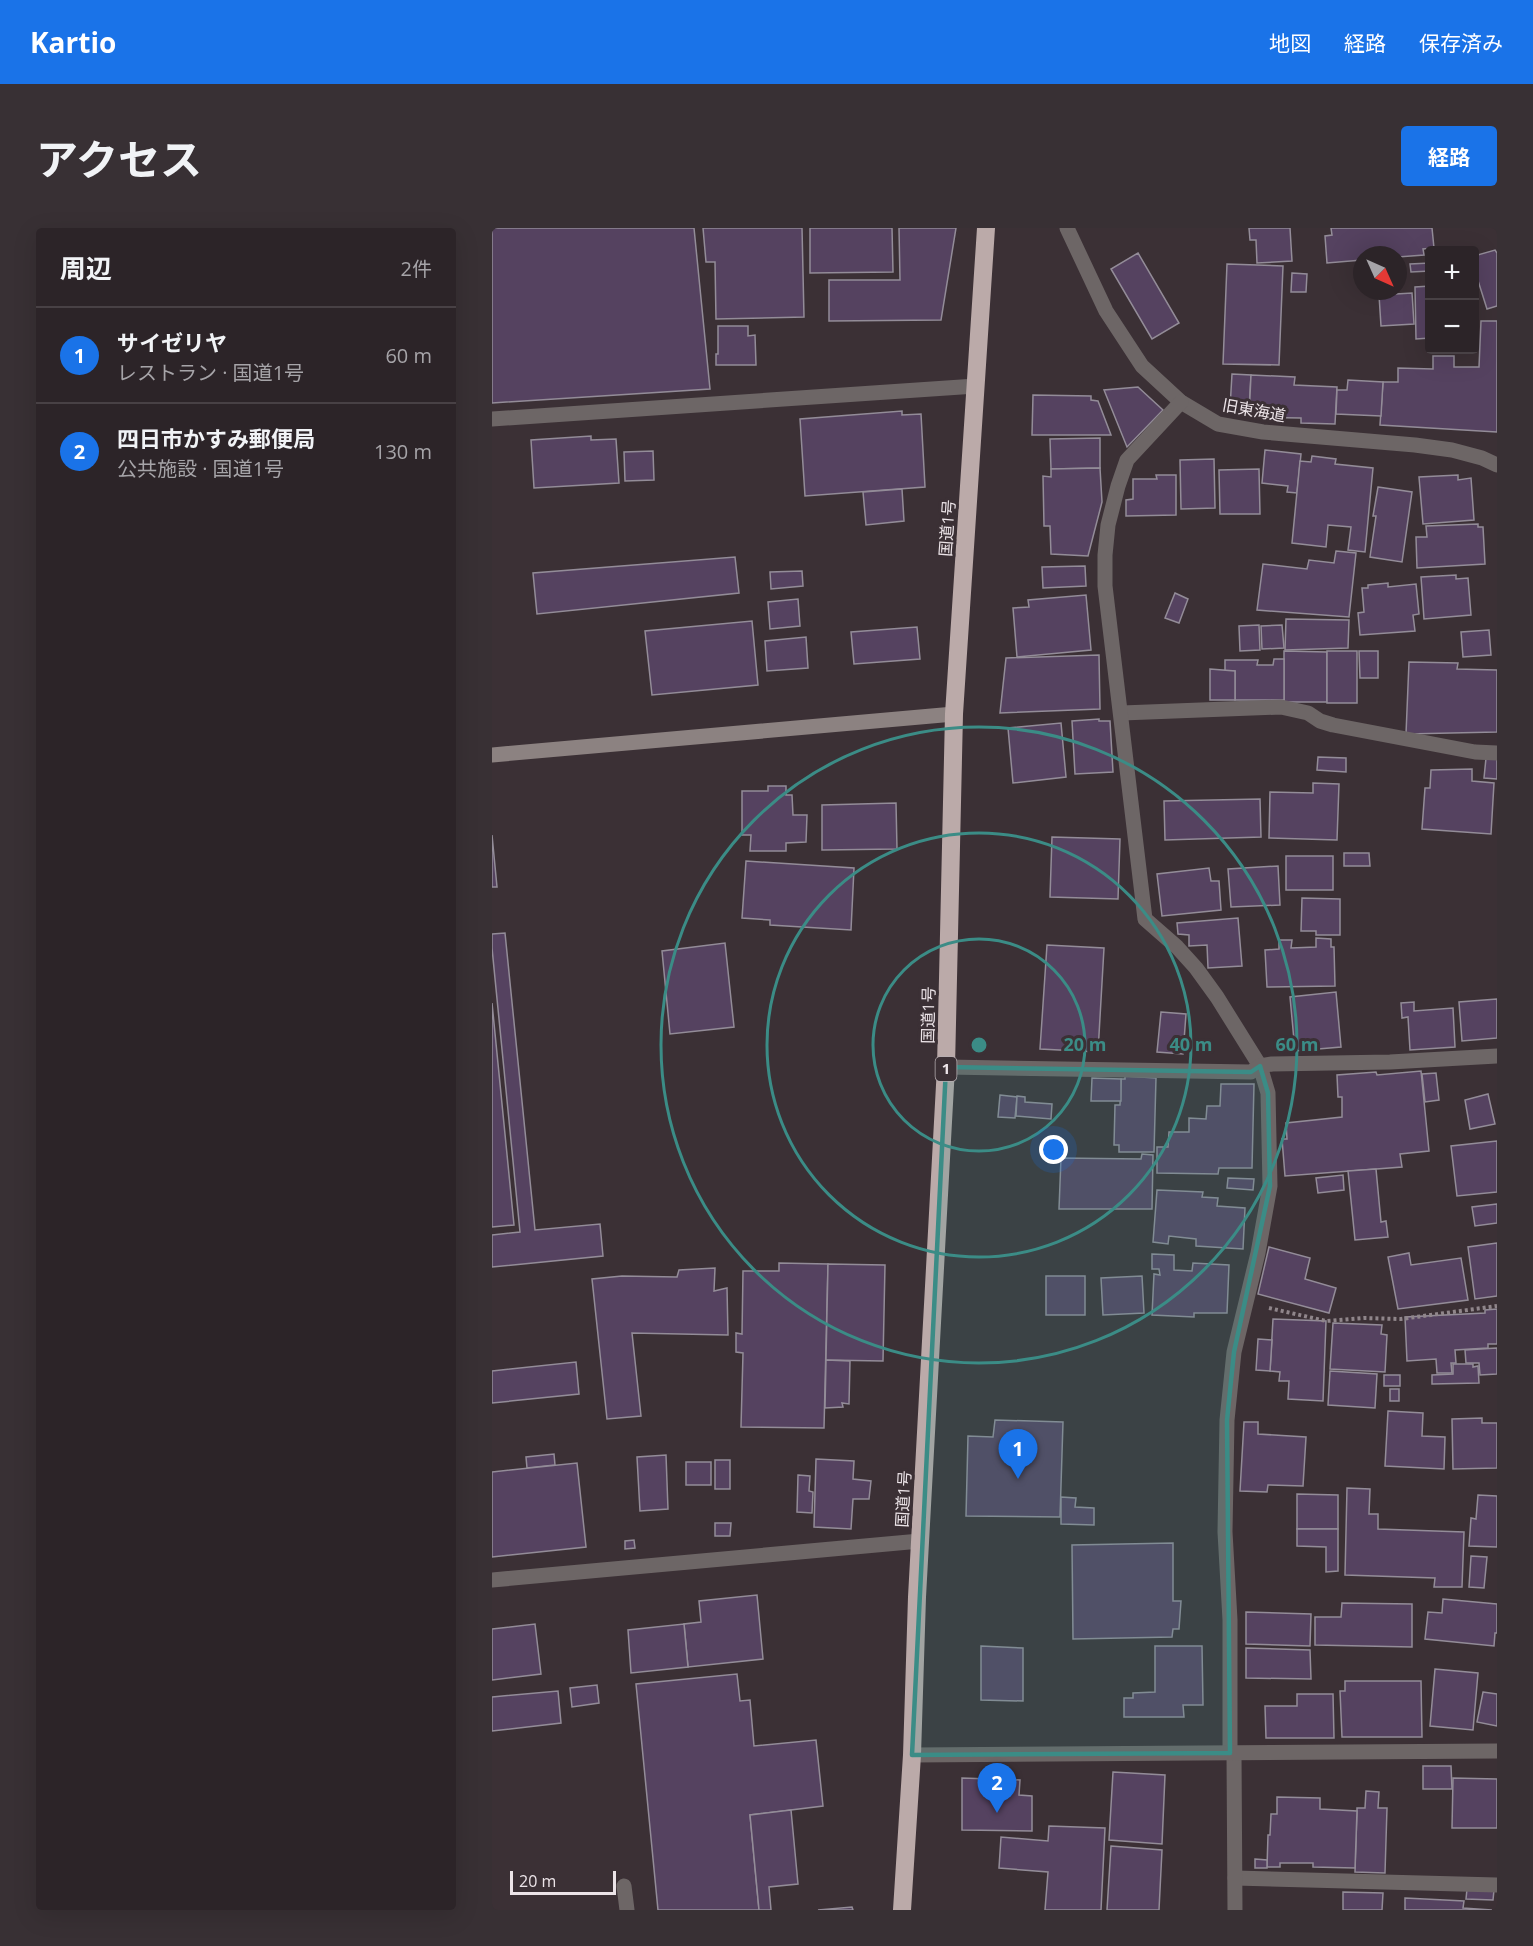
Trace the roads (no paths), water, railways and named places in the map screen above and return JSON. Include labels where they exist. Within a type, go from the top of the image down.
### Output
[{"type":"highway","name":"国道1号","points":[[902,1910],[912,1755],[920,1541],[946,1067],[954,714],[986,228]]},
{"type":"street","name":"旧東海道","points":[[1067,228],[1106,311],[1142,366],[1181,402],[1218,424],[1263,432],[1443,448],[1482,458],[1497,465]]},
{"type":"street","points":[[492,419],[976,386]]},
{"type":"street","points":[[1181,402],[1127,460],[1108,525],[1105,586],[1145,919],[1177,947],[1196,968],[1260,1066],[1268,1093],[1270,1186],[1258,1253],[1234,1352],[1227,1420],[1225,1532],[1230,1620],[1235,1910]]},
{"type":"street","points":[[1122,713],[1281,707],[1308,713],[1320,721],[1333,725],[1475,752],[1497,753]]},
{"type":"street","points":[[492,756],[954,714]]},
{"type":"street","points":[[946,1067],[1251,1072],[1260,1066],[1497,1056]]},
{"type":"street","points":[[492,1580],[920,1541]]},
{"type":"street","points":[[912,1755],[1497,1751]]},
{"type":"street","points":[[1235,1878],[1497,1885]]},
{"type":"street","points":[[624,1886],[627,1910]]},
{"type":"place","name":"サイゼリヤ","points":[[1018,1479]]},
{"type":"place","name":"四日市かすみ郵便局","points":[[997,1813]]}]
